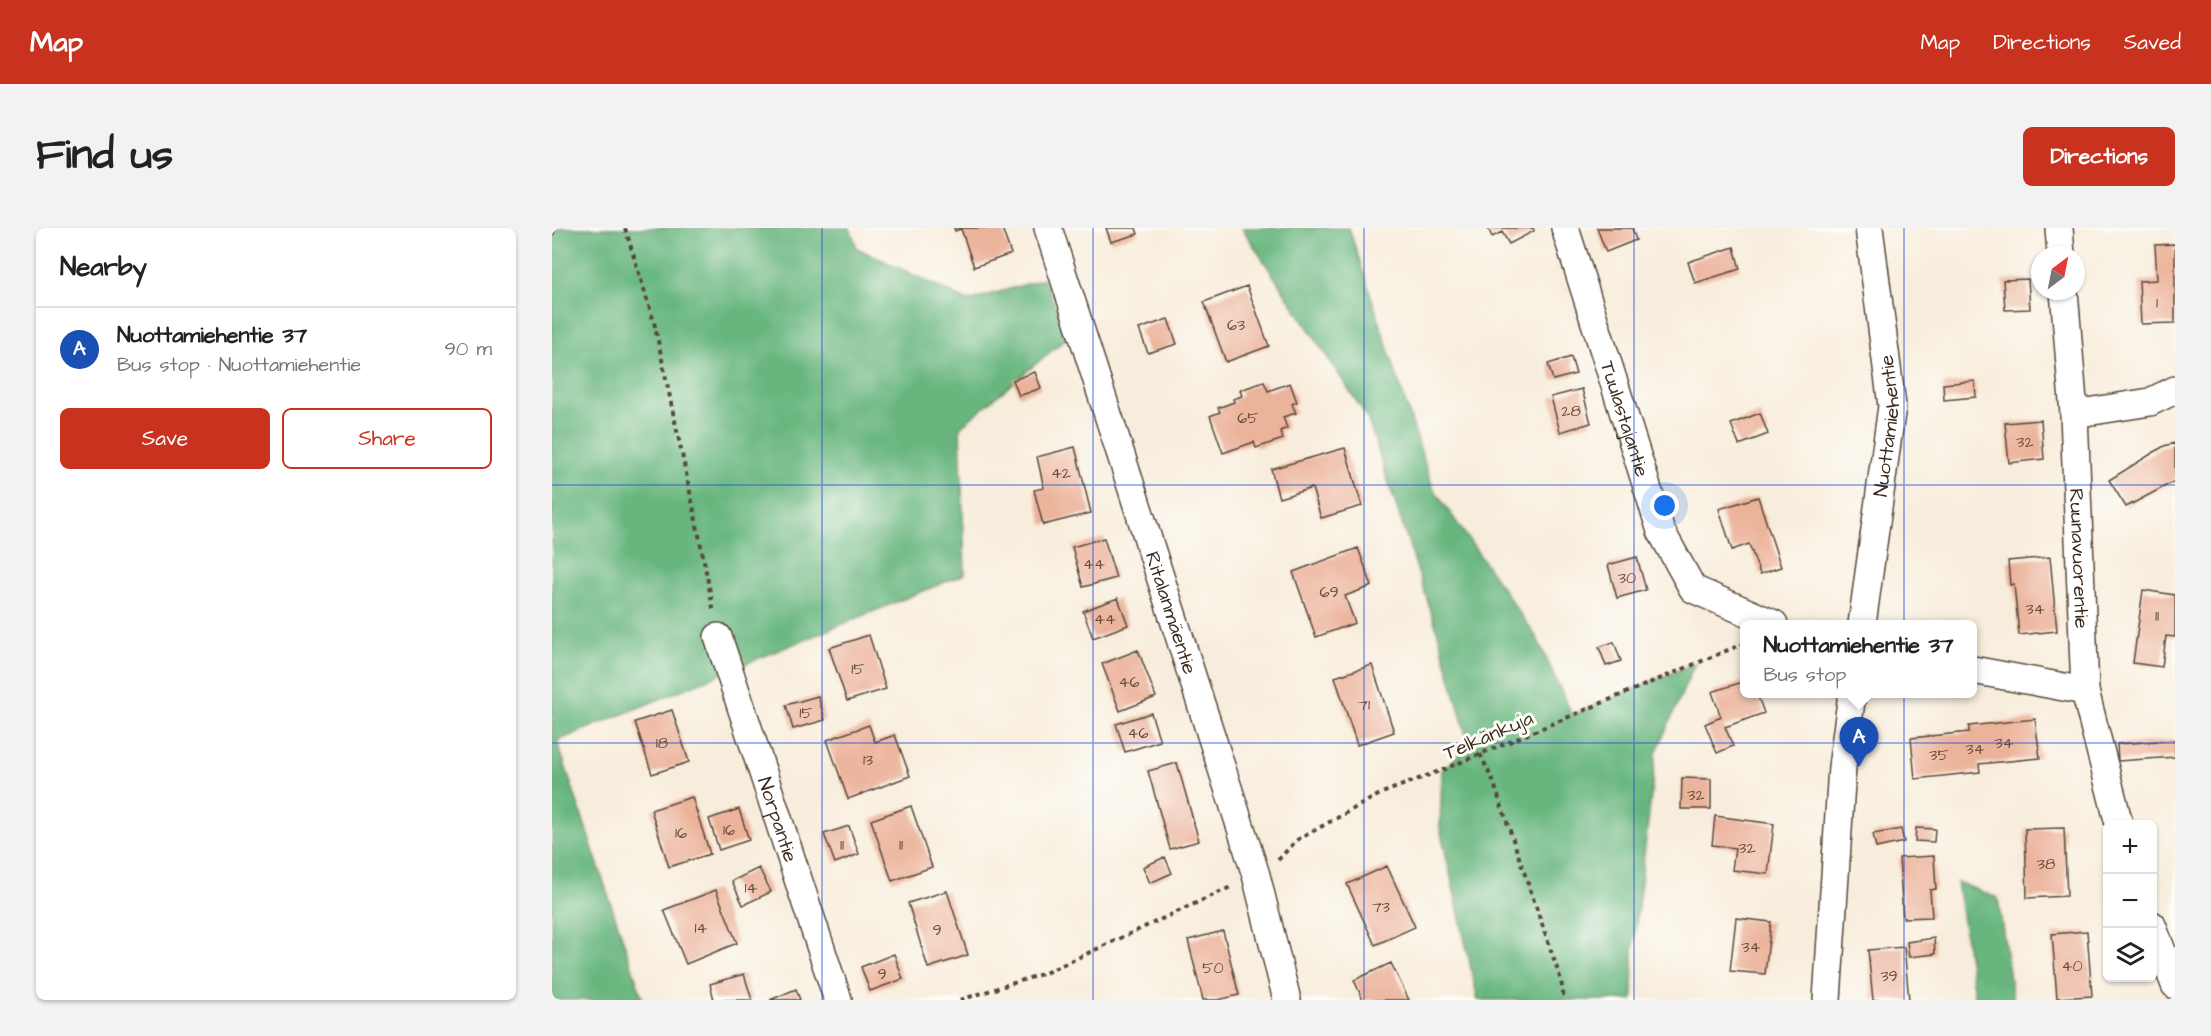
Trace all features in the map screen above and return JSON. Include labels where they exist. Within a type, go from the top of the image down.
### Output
[{"type":"street","name":"Ritalanmäentie","points":[[1048,228],[1256,876],[1287,1000]]},
{"type":"street","name":"Tuulastajantie","points":[[1565,228],[1660,531],[1693,589],[1765,620]]},
{"type":"street","name":"Nuottamiehentie","points":[[1863,620],[1892,406],[1869,228]]},
{"type":"street","points":[[2059,228],[2060,246]]},
{"type":"street","name":"Ruunavuorentie","points":[[2065,300],[2074,414],[2085,691],[2118,820]]},
{"type":"street","points":[[2074,414],[2150,402],[2175,390]]},
{"type":"street","name":"Norpantie","points":[[718,638],[838,1000]]},
{"type":"street","points":[[1977,671],[2085,691]]},
{"type":"street","points":[[1827,1000],[1842,767],[1851,698]]},
{"type":"street","points":[[2153,928],[2175,985]]},
{"type":"path","points":[[552,235],[555,228]]},
{"type":"path","points":[[625,228],[654,322],[697,525],[718,638]]},
{"type":"path","name":"Telkänkuja","points":[[960,1000],[1045,973],[1256,876],[1271,868],[1298,840],[1382,793],[1740,645]]},
{"type":"path","points":[[1480,754],[1493,781],[1543,924],[1561,980],[1564,1000]]},
{"type":"green space","points":[[552,228],[850,228],[857,248],[968,301],[1044,279],[1068,337],[960,427],[965,574],[557,741],[643,1000],[552,1000]]},
{"type":"green space","points":[[1242,228],[1349,228],[1433,488],[1537,638],[1572,715],[1695,663],[1656,753],[1633,950],[1633,1000],[1478,1000],[1440,828],[1442,770],[1469,745],[1438,633],[1367,417]]},
{"type":"green space","points":[[1957,882],[1998,898],[2013,1000],[1975,1000]]},
{"type":"building","points":[[954,228],[1002,228],[1011,254],[974,267],[961,229],[955,231]]},
{"type":"building","points":[[1106,228],[1136,228],[1138,234],[1111,242]]},
{"type":"building","points":[[1488,228],[1533,228],[1534,231],[1509,244],[1502,232],[1492,237]]},
{"type":"building","points":[[1597,228],[1632,228],[1636,240],[1606,252]]},
{"type":"building","points":[[2175,244],[2175,323],[2141,324],[2139,281],[2157,280],[2155,245]]},
{"type":"building","points":[[1734,247],[1740,269],[1695,283],[1688,262]]},
{"type":"building","points":[[2028,279],[2030,309],[2005,310],[2003,280]]},
{"type":"building","points":[[1247,286],[1269,346],[1226,362],[1204,302]]},
{"type":"building","points":[[1168,319],[1177,344],[1148,353],[1139,329]]},
{"type":"building","points":[[1571,357],[1576,374],[1553,380],[1548,364]]},
{"type":"building","points":[[1035,372],[1041,388],[1019,396],[1013,380]]},
{"type":"building","points":[[1975,381],[1976,397],[1944,400],[1943,384]]},
{"type":"building","points":[[1264,382],[1268,391],[1290,383],[1297,402],[1292,404],[1296,413],[1283,417],[1287,428],[1280,431],[1283,439],[1256,448],[1254,442],[1223,453],[1210,416],[1220,412],[1218,408],[1242,396],[1240,390]]},
{"type":"building","points":[[1582,389],[1591,423],[1560,432],[1551,397]]},
{"type":"building","points":[[1760,413],[1768,434],[1739,445],[1731,424]]},
{"type":"building","points":[[2041,420],[2044,459],[2009,463],[2005,423]]},
{"type":"building","points":[[2175,443],[2175,481],[2126,507],[2109,480],[2164,446]]},
{"type":"building","points":[[1075,447],[1091,513],[1043,525],[1034,490],[1044,488],[1037,457]]},
{"type":"building","points":[[1345,448],[1362,506],[1321,518],[1312,488],[1279,498],[1271,469]]},
{"type":"building","points":[[1758,497],[1781,567],[1760,574],[1749,544],[1732,550],[1719,509]]},
{"type":"building","points":[[1104,538],[1116,578],[1083,587],[1072,547]]},
{"type":"building","points":[[1358,548],[1372,586],[1345,596],[1355,623],[1316,637],[1293,572]]},
{"type":"building","points":[[1637,557],[1646,590],[1617,598],[1608,565]]},
{"type":"building","points":[[2050,557],[2057,631],[2019,635],[2014,584],[2010,585],[2008,561]]},
{"type":"building","points":[[2143,590],[2175,595],[2175,637],[2166,636],[2162,667],[2133,663]]},
{"type":"building","points":[[1118,598],[1128,625],[1093,638],[1083,611]]},
{"type":"building","points":[[869,635],[886,689],[847,701],[829,648]]},
{"type":"building","points":[[1614,642],[1621,661],[1606,666],[1599,647]]},
{"type":"building","points":[[1138,650],[1156,697],[1120,711],[1102,664]]},
{"type":"building","points":[[1372,665],[1394,732],[1357,745],[1335,677]]},
{"type":"building","points":[[1740,683],[1740,698],[1758,698],[1764,713],[1725,727],[1733,746],[1717,753],[1705,724],[1721,717],[1712,692]]},
{"type":"building","points":[[818,696],[825,720],[793,729],[786,705]]},
{"type":"building","points":[[672,710],[689,762],[652,774],[635,722]]},
{"type":"building","points":[[1151,713],[1160,741],[1125,752],[1116,724]]},
{"type":"building","points":[[2035,719],[2040,758],[1979,764],[1980,772],[1915,779],[1911,738],[1969,732],[1969,726]]},
{"type":"building","points":[[869,725],[875,742],[895,735],[910,776],[848,799],[827,740]]},
{"type":"building","points":[[2175,740],[2175,757],[2118,761],[2117,744]]},
{"type":"building","points":[[1177,763],[1199,841],[1170,849],[1148,771]]},
{"type":"building","points":[[1682,778],[1711,779],[1711,809],[1681,809]]},
{"type":"building","points":[[692,797],[710,854],[669,867],[651,810]]},
{"type":"building","points":[[911,806],[932,867],[892,881],[871,820]]},
{"type":"building","points":[[739,809],[749,840],[719,850],[709,819]]},
{"type":"building","points":[[1715,816],[1774,824],[1768,874],[1732,870],[1735,848],[1712,845]]},
{"type":"building","points":[[849,826],[859,854],[835,863],[824,834]]},
{"type":"building","points":[[1916,828],[1935,829],[1934,842],[1915,841]]},
{"type":"building","points":[[2064,828],[2067,896],[2027,898],[2025,829]]},
{"type":"building","points":[[1901,829],[1904,842],[1876,848],[1873,834]]},
{"type":"building","points":[[1934,856],[1936,889],[1930,890],[1932,917],[1903,918],[1899,858]]},
{"type":"building","points":[[1165,857],[1172,873],[1150,883],[1143,867]]},
{"type":"building","points":[[1387,866],[1415,927],[1375,945],[1347,884]]},
{"type":"building","points":[[759,868],[771,892],[743,905],[732,881]]},
{"type":"building","points":[[716,890],[737,943],[686,964],[664,910]]},
{"type":"building","points":[[947,891],[968,955],[928,968],[908,903]]},
{"type":"building","points":[[1736,918],[1771,922],[1765,974],[1730,971]]},
{"type":"building","points":[[1223,931],[1239,995],[1218,1000],[1203,1000],[1188,940]]},
{"type":"building","points":[[2087,931],[2092,996],[2057,998],[2052,934]]},
{"type":"building","points":[[1934,938],[1935,954],[1909,957],[1907,942]]},
{"type":"building","points":[[1904,947],[1909,1000],[1873,1000],[1868,950]]},
{"type":"building","points":[[894,954],[903,979],[870,991],[861,967]]},
{"type":"building","points":[[1391,963],[1409,1000],[1363,1000],[1354,980]]},
{"type":"building","points":[[744,974],[752,1000],[714,1000],[710,984]]},
{"type":"building","points":[[796,989],[800,1000],[770,1000]]},
{"type":"place","name":"Nuottamiehentie 37","points":[[1859,767]]}]
